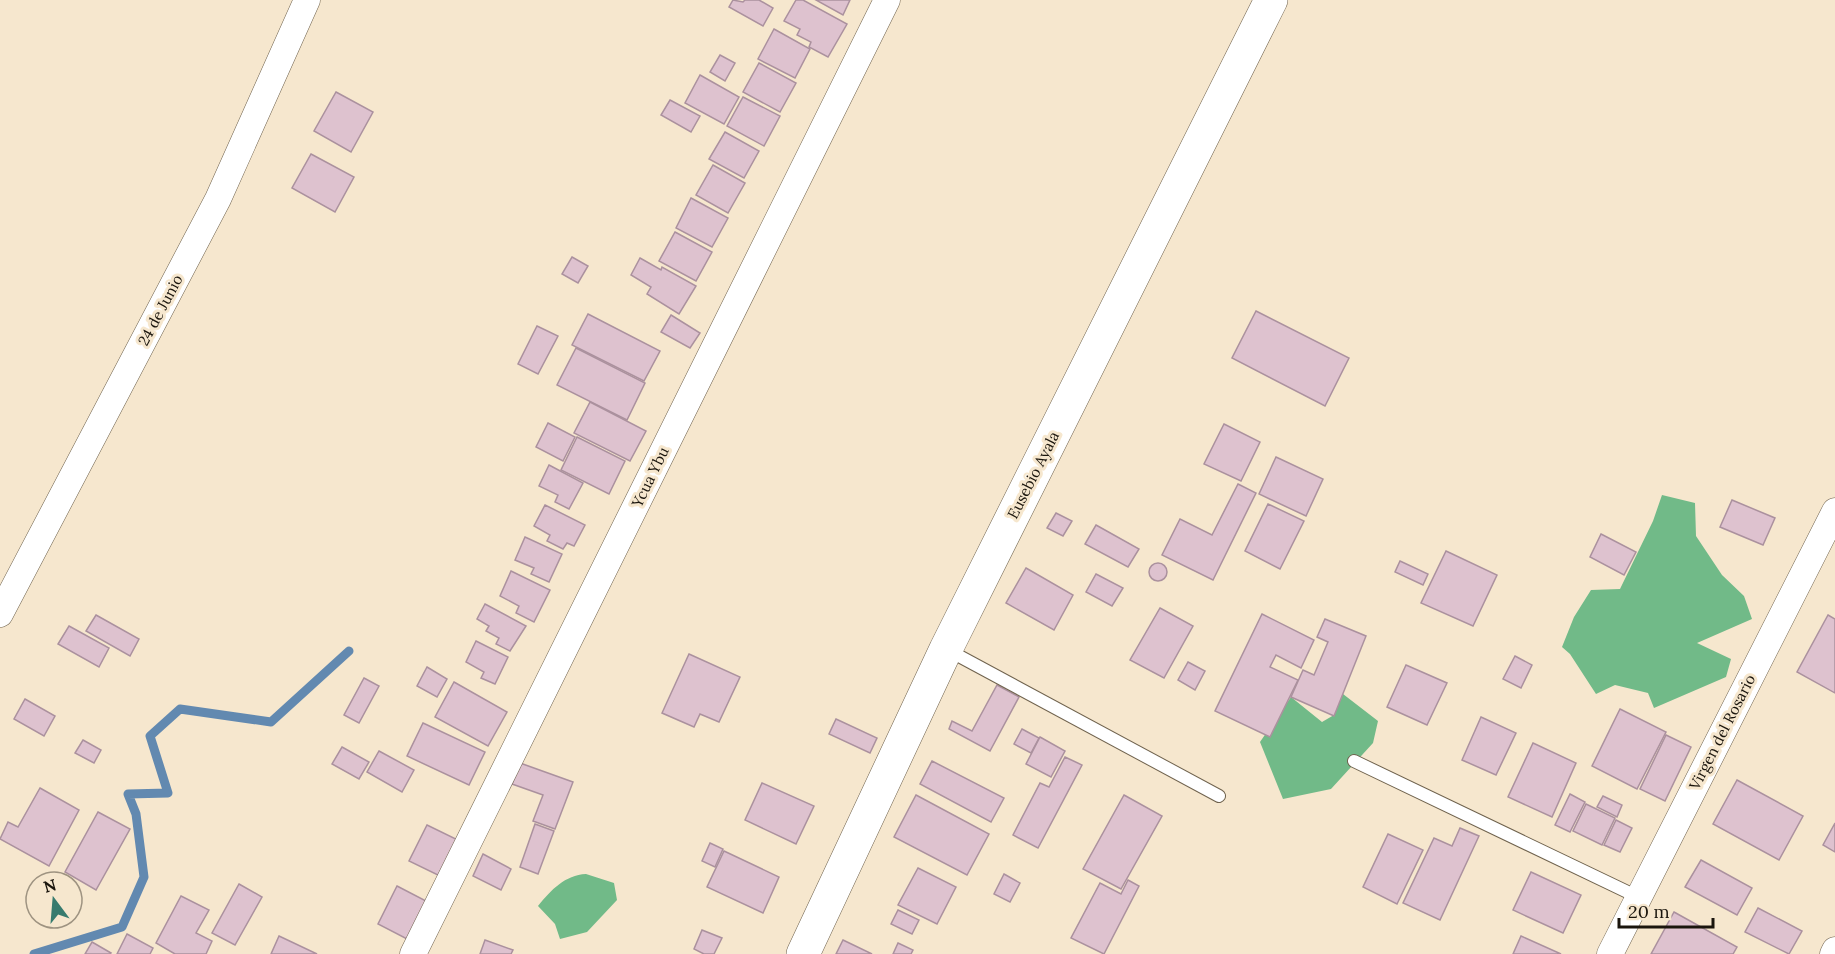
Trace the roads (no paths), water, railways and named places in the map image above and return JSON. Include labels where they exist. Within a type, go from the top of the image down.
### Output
[{"type":"main road","name":"Eusebio Ayala","points":[[803,954],[946,648],[1271,0]]},
{"type":"street","name":"24 de Junio","points":[[0,614],[218,200],[307,0]]},
{"type":"street","name":"Ycua Ybu","points":[[413,954],[887,0]]},
{"type":"street","name":"Virgen del Rosario","points":[[1610,954],[1835,511]]},
{"type":"lane","points":[[946,648],[1219,796]]},
{"type":"lane","points":[[1354,761],[1638,897]]},
{"type":"waterway","points":[[34,954],[122,927],[144,877],[136,814],[128,794],[168,793],[150,736],[180,709],[271,722],[349,651]]}]
